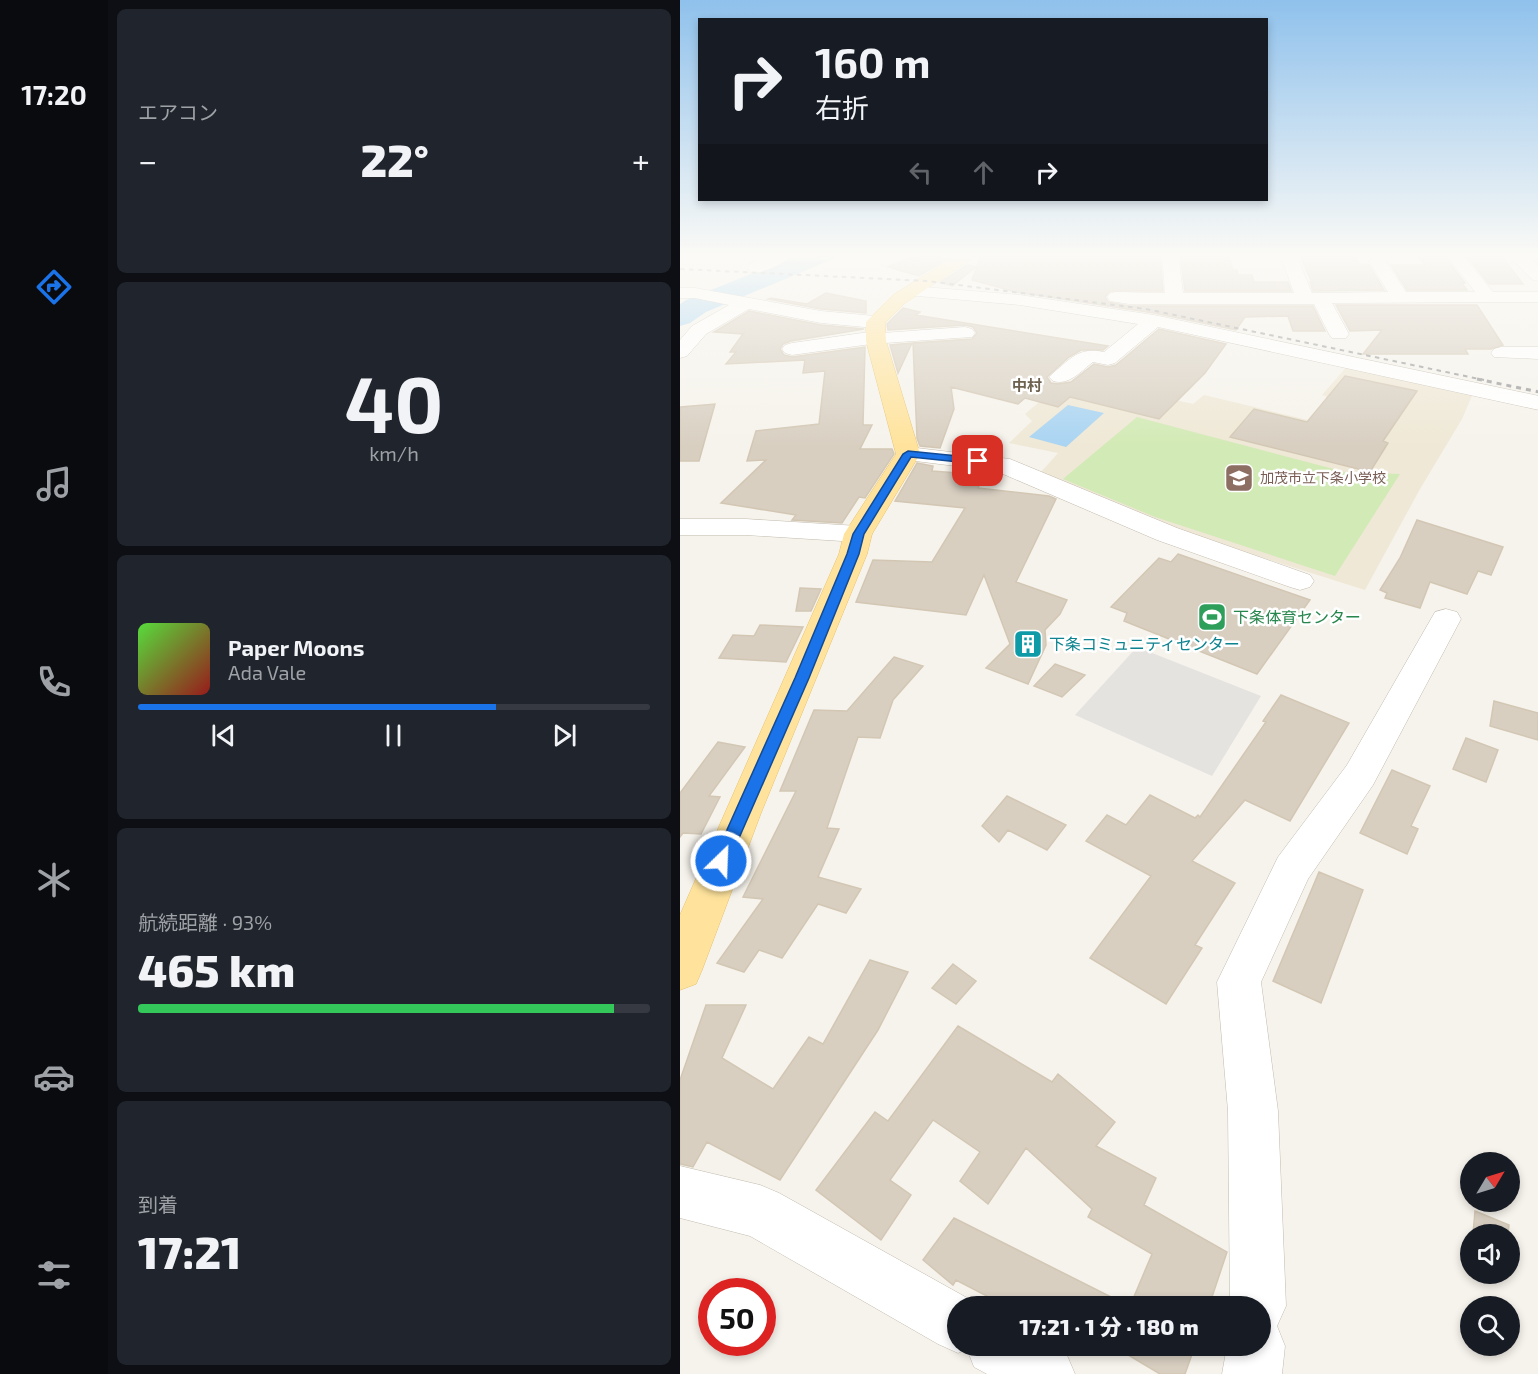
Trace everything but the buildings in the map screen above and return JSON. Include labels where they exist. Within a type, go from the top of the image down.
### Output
[{"type":"main road","points":[[680,970],[712,882],[802,678],[853,554],[858,534],[908,454],[876,332],[883,318]]},
{"type":"street","points":[[680,352],[699,330],[720,318]]},
{"type":"street","points":[[825,318],[876,332]]},
{"type":"street","points":[[1136,318],[1538,403]]},
{"type":"street","points":[[1327,318],[1339,334]]},
{"type":"street","points":[[1060,377],[1089,355],[1108,359],[1154,321]]},
{"type":"street","points":[[792,349],[876,332],[965,333]]},
{"type":"street","points":[[1501,353],[1538,353]]},
{"type":"street","points":[[908,454],[1001,464],[1167,534],[1300,580]]},
{"type":"street","points":[[680,527],[746,527],[858,534]]},
{"type":"street","points":[[1258,1296],[1253,1111],[1239,982],[1292,869],[1360,775],[1446,619]]},
{"type":"street","points":[[680,1192],[760,1212],[947,1318]]},
{"type":"street","points":[[1013,1356],[1045,1374]]},
{"type":"street","points":[[1252,1374],[1255,1356]]},
{"type":"shaded area","name":"加茂市立下条小学校","points":[[1349,364],[1474,391],[1462,419],[1420,489],[1365,590],[1203,539],[1041,472],[1058,453],[1009,443],[1032,421],[1025,414],[1051,392],[1125,388],[1193,404],[1204,395],[1312,421],[1330,398],[1322,395]]},
{"type":"shaded area","points":[[1137,647],[1261,696],[1212,776],[1075,715]]},
{"type":"green space","points":[[1137,417],[1345,472],[1400,474],[1335,576],[1155,517],[1063,479]]},
{"type":"water","points":[[1068,405],[1104,413],[1066,447],[1029,437]]},
{"type":"railway","points":[[1189,318],[1484,380]]},
{"type":"railway","points":[[1477,379],[1539,392]]},
{"type":"place","name":"加茂市立下条小学校","points":[[1239,478]]},
{"type":"place","name":"下条体育センター","points":[[1212,617]]},
{"type":"place","name":"下条コミュニティセンター","points":[[1028,644]]},
{"type":"district","name":"中村","points":[[1027,386]]},
{"type":"route","points":[[721,861],[802,678],[853,554],[858,534],[908,454],[978,461]]}]
